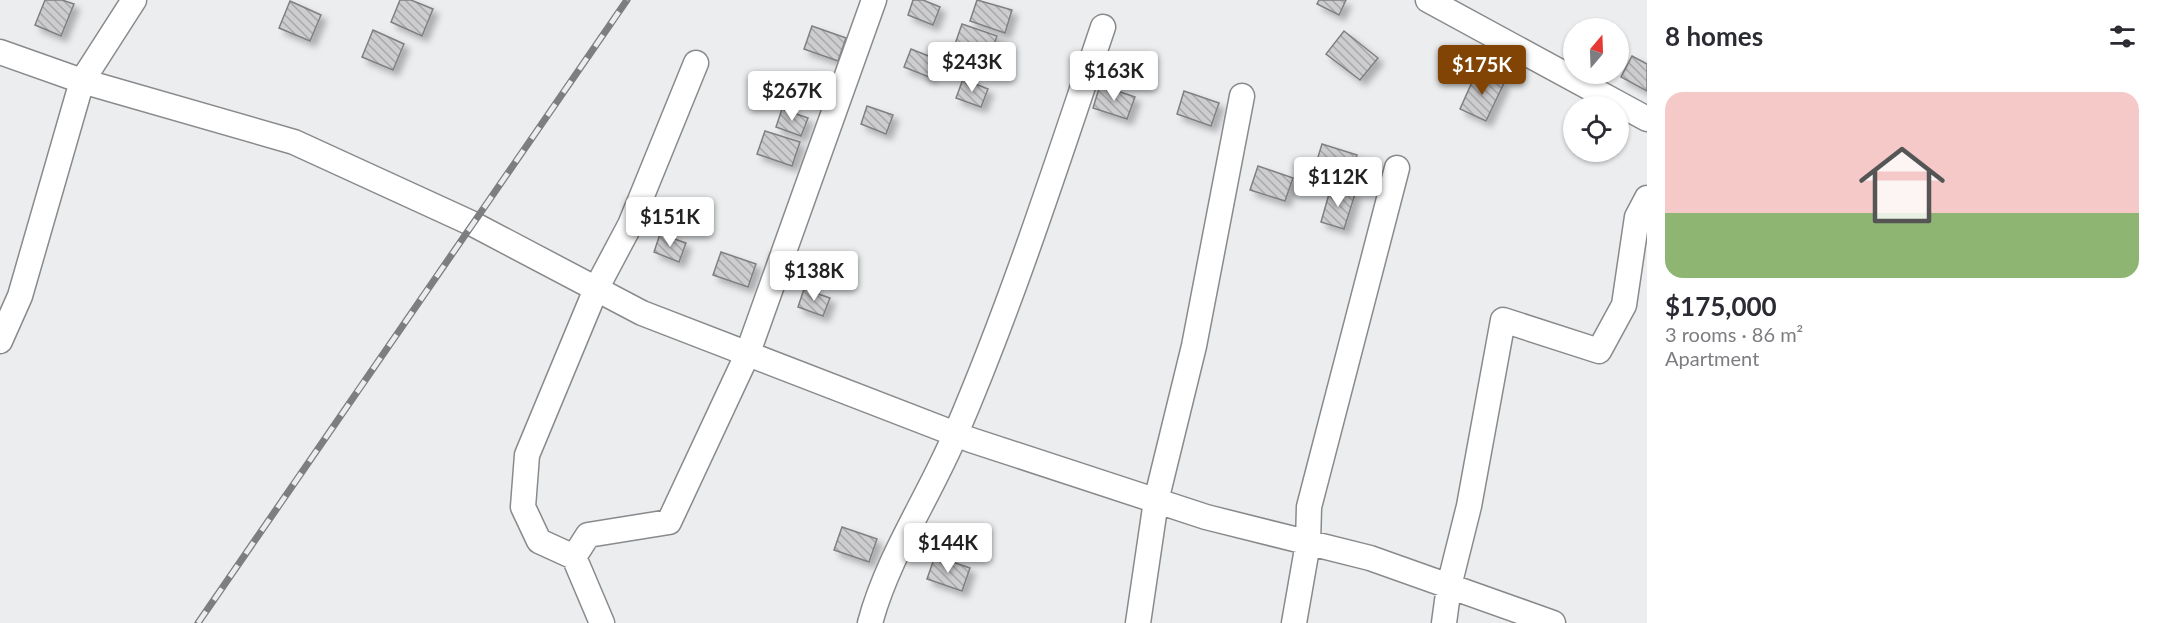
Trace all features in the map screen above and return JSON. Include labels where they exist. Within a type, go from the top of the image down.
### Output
[{"type":"street","points":[[0,341],[20,296],[82,81],[134,0]]},
{"type":"street","points":[[574,557],[588,535],[669,522],[747,355],[874,0]]},
{"type":"street","points":[[1428,0],[1647,119]]},
{"type":"street","points":[[870,623],[878,592],[955,434],[1022,268],[1103,27]]},
{"type":"street","points":[[0,52],[82,81],[294,142],[473,224],[642,313],[955,434],[1206,518],[1370,558],[1552,623]]},
{"type":"street","points":[[602,623],[574,557],[539,541],[527,516],[523,507],[527,455],[596,289],[630,225],[696,63]]},
{"type":"street","points":[[1138,623],[1156,501],[1194,346],[1242,96]]},
{"type":"street","points":[[1294,623],[1308,543],[1309,507],[1397,168]]},
{"type":"street","points":[[1444,623],[1449,586],[1469,506],[1503,320],[1599,351],[1624,305],[1636,217],[1647,198]]},
{"type":"building","points":[[45,0],[62,0],[74,4],[61,36],[35,25]]},
{"type":"building","points":[[400,0],[411,0],[433,9],[422,36],[391,22]]},
{"type":"building","points":[[913,0],[923,0],[940,7],[933,25],[908,15]]},
{"type":"building","points":[[977,0],[1012,10],[1005,33],[970,21]]},
{"type":"building","points":[[1319,0],[1346,0],[1339,15],[1317,4]]},
{"type":"building","points":[[290,1],[321,15],[310,41],[279,28]]},
{"type":"building","points":[[962,24],[997,36],[989,59],[954,47]]},
{"type":"building","points":[[812,26],[846,38],[838,61],[804,49]]},
{"type":"building","points":[[373,30],[404,44],[393,70],[362,57]]},
{"type":"building","points":[[1344,31],[1378,58],[1360,80],[1326,54]]},
{"type":"building","points":[[911,49],[936,59],[929,77],[904,67]]},
{"type":"building","points":[[1632,56],[1647,64],[1647,91],[1629,81],[1629,62]]},
{"type":"building","points":[[1477,71],[1504,83],[1486,121],[1460,109]]},
{"type":"building","points":[[963,79],[988,89],[981,107],[956,98]]},
{"type":"building","points":[[1100,85],[1135,97],[1127,119],[1093,108]]},
{"type":"building","points":[[1184,91],[1219,103],[1211,126],[1177,114]]},
{"type":"building","points":[[867,106],[893,115],[886,134],[861,124]]},
{"type":"building","points":[[782,109],[808,118],[801,136],[776,127]]},
{"type":"building","points":[[765,131],[800,142],[792,166],[757,154]]},
{"type":"building","points":[[1322,144],[1357,155],[1349,179],[1315,167]]},
{"type":"building","points":[[1258,166],[1293,178],[1285,201],[1250,190]]},
{"type":"building","points":[[1331,187],[1355,194],[1344,229],[1321,222]]},
{"type":"building","points":[[660,234],[686,243],[679,262],[654,252]]},
{"type":"building","points":[[721,252],[756,264],[748,287],[713,275]]},
{"type":"building","points":[[804,289],[830,298],[823,316],[798,307]]},
{"type":"building","points":[[842,527],[877,539],[869,562],[834,550]]},
{"type":"building","points":[[935,556],[970,568],[962,591],[927,579]]},
{"type":"railway","points":[[198,623],[627,0]]}]
